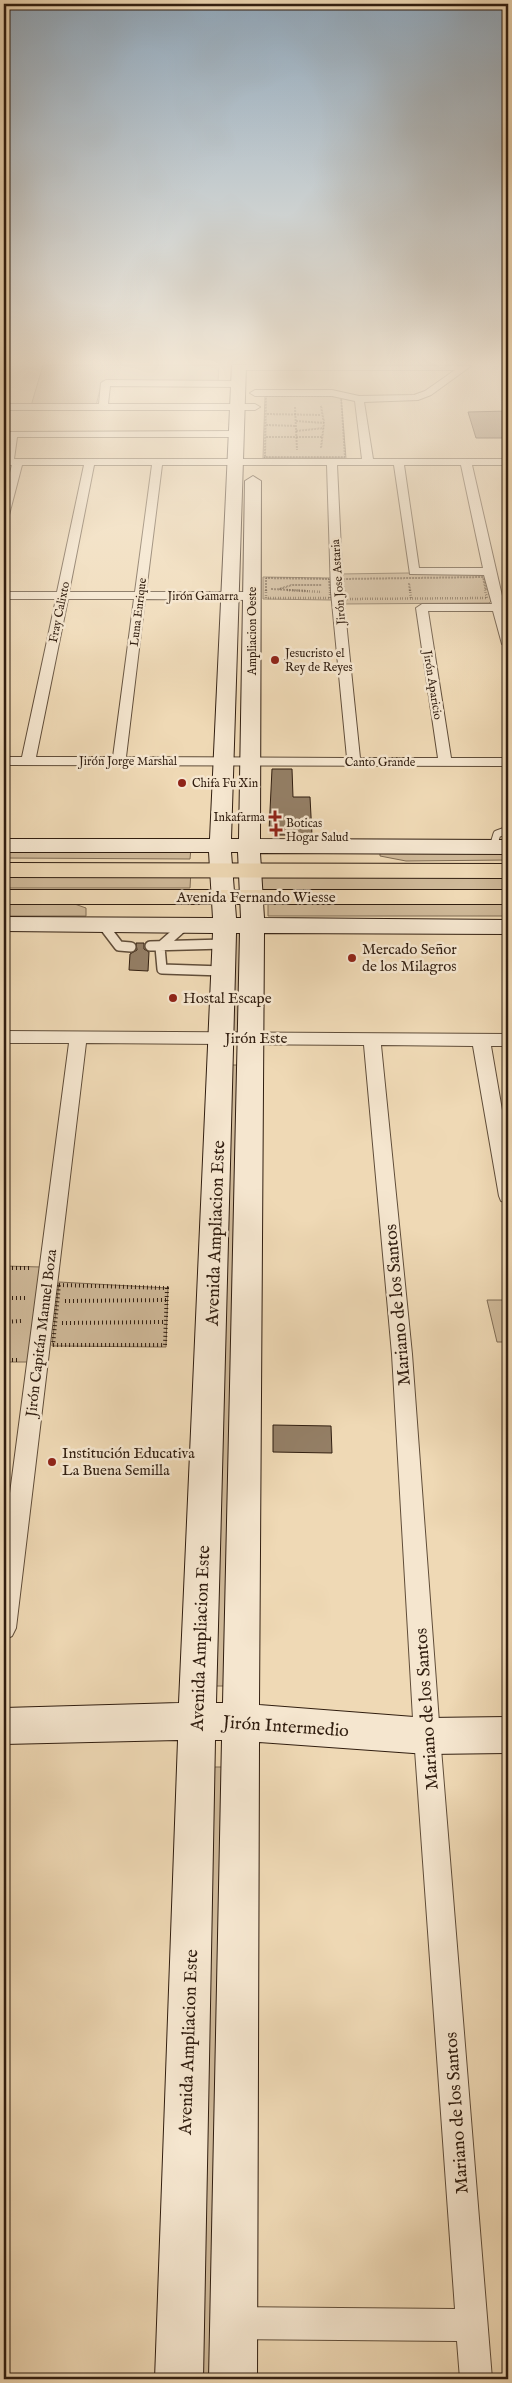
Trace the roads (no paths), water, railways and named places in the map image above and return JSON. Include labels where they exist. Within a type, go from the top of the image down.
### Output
[{"type":"main road","name":"Ampliacion Oeste","points":[[233,912],[220,845],[225,762],[234,476]]},
{"type":"main road","name":"Ampliacion Oeste","points":[[233,912],[249,846],[259,476]]},
{"type":"main road","points":[[4,845],[500,847]]},
{"type":"main road","name":"Avenida Fernando Wiesse","points":[[4,870],[233,912],[508,897]]},
{"type":"main road","name":"Avenida Fernando Wiesse","points":[[4,924],[185,925],[233,912],[508,871]]},
{"type":"main road","name":"Avenida Fernando Wiesse","points":[[4,897],[508,927]]},
{"type":"main road","name":"Avenida Ampliacion Este","points":[[233,912],[240,1722],[234,2379]]},
{"type":"main road","name":"Avenida Ampliacion Este","points":[[179,2379],[197,1721],[235,1038],[233,912]]},
{"type":"main road","name":"Jirón Intermedio","points":[[4,1726],[197,1721],[240,1722],[427,1736],[508,1735]]},
{"type":"street","points":[[4,515],[8,476]]},
{"type":"street","name":"Fray Calixto","points":[[28,761],[87,476]]},
{"type":"street","name":"Luna Enrique","points":[[119,761],[155,476]]},
{"type":"street","name":"Jirón Jose Astaria","points":[[333,476],[338,592],[354,762]]},
{"type":"street","points":[[401,476],[416,577],[493,575]]},
{"type":"street","points":[[469,476],[493,575],[502,603],[508,644]]},
{"type":"street","name":"Jirón Gamarra","points":[[4,595],[230,596],[256,591]]},
{"type":"street","points":[[416,604],[502,603]]},
{"type":"street","name":"Jirón Aparicio","points":[[416,604],[445,762]]},
{"type":"street","name":"Jirón Jorge Marshal","points":[[4,761],[251,761]]},
{"type":"street","name":"Canto Grande","points":[[251,761],[508,762]]},
{"type":"street","name":"Jirón Este","points":[[4,1037],[508,1040]]},
{"type":"street","name":"Jirón Capitán Manuel Boza","points":[[4,1628],[78,1038]]},
{"type":"street","name":"Mariano de los Santos","points":[[372,1039],[402,1354],[427,1736],[476,2379]]},
{"type":"street","points":[[481,1040],[508,1196]]},
{"type":"street","points":[[234,2324],[472,2325]]},
{"type":"lane","points":[[500,847],[497,834],[508,830]]},
{"type":"lane","points":[[160,947],[162,969],[233,912]]},
{"type":"lane","points":[[150,946],[160,947],[233,912]]},
{"type":"lane","points":[[102,924],[119,946],[131,946]]},
{"type":"lane","points":[[160,947],[185,925]]},
{"type":"place","name":"Jesucristo el Rey de Reyes","points":[[275,660]]},
{"type":"place","name":"Chifa Fu Xin","points":[[182,783]]},
{"type":"place","name":"Inkafarma","points":[[275,817]]},
{"type":"place","name":"Boticas Hogar Salud","points":[[276,830]]},
{"type":"place","name":"Mercado Señor de los Milagros","points":[[352,958]]},
{"type":"place","name":"Hostal Escape","points":[[173,998]]},
{"type":"place","name":"Institución Educativa La Buena Semilla","points":[[52,1462]]}]
